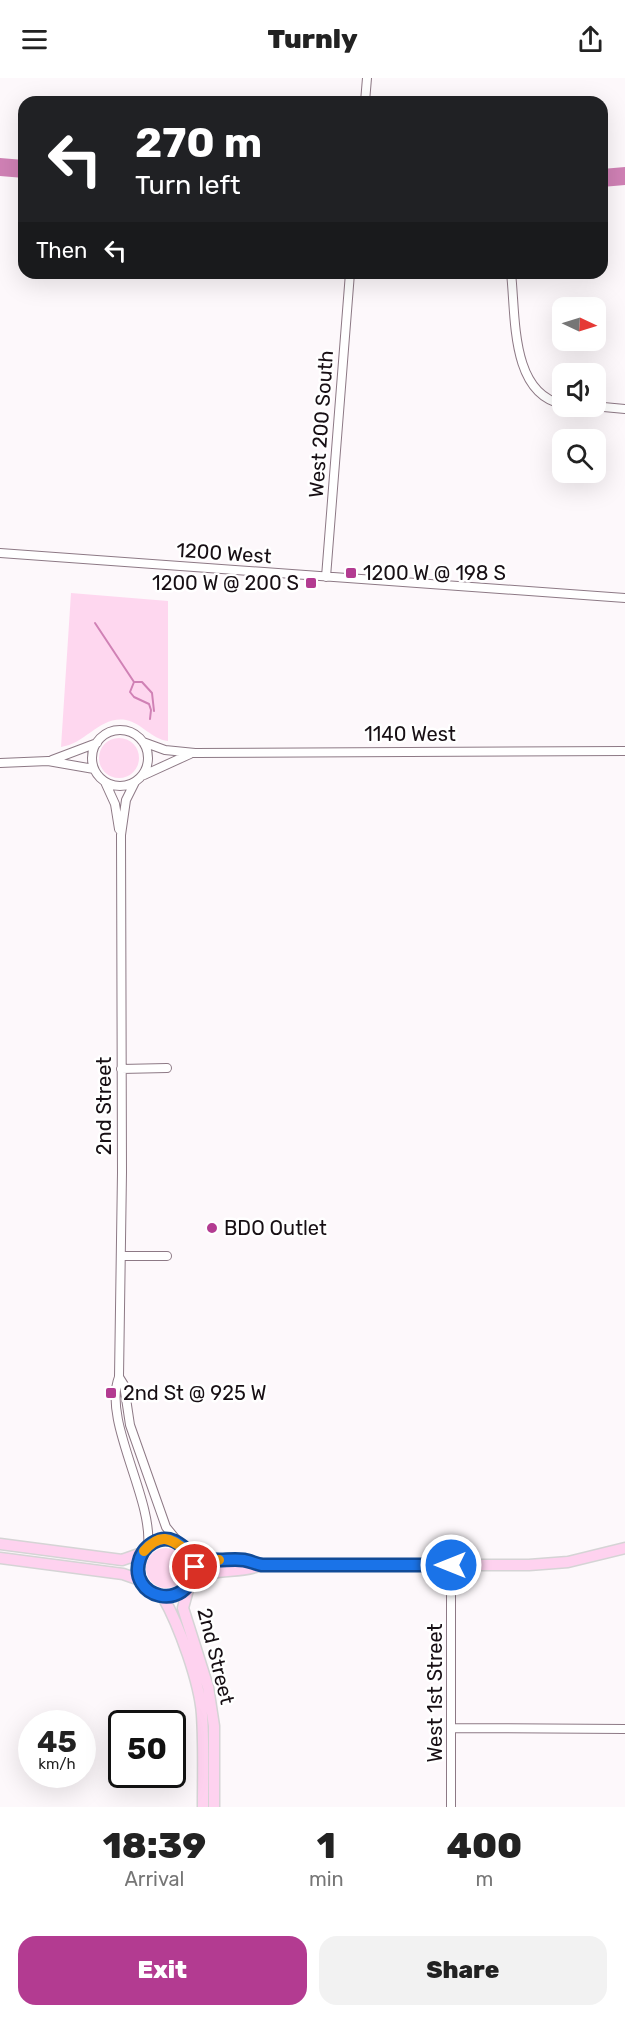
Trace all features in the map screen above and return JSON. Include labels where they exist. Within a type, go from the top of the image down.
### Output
[{"type":"main road","points":[[0,1544],[122,1560],[145,1550],[159,1540],[179,1543],[190,1554],[202,1559],[244,1560],[262,1565],[550,1564],[625,1548]]},
{"type":"main road","points":[[145,1550],[137,1565],[140,1580],[148,1591],[163,1597],[173,1596],[206,1572],[246,1571],[262,1565]]},
{"type":"main road","points":[[190,1554],[195,1567],[190,1584]]},
{"type":"main road","points":[[0,1558],[123,1574],[140,1580]]},
{"type":"main road","name":"2nd Street","points":[[190,1584],[183,1608],[208,1688],[214,1726],[214,1807]]},
{"type":"main road","name":"2nd Street","points":[[163,1597],[171,1611],[198,1689],[202,1713],[203,1807]]},
{"type":"street","points":[[366,96],[367,78]]},
{"type":"street","name":"West 200 South","points":[[326,577],[350,279]]},
{"type":"street","points":[[512,279],[521,359],[527,379],[545,398],[552,400]]},
{"type":"street","points":[[606,407],[625,409]]},
{"type":"street","name":"1200 West","points":[[0,553],[625,598]]},
{"type":"street","points":[[120,730],[137,736],[143,742],[149,758],[144,775],[135,782],[119,786],[105,782],[94,769],[93,751],[103,736],[120,730]]},
{"type":"street","name":"1140 West","points":[[143,742],[165,750],[195,753],[625,750]]},
{"type":"street","points":[[48,761],[97,743]]},
{"type":"street","name":"1140 West","points":[[144,775],[195,753]]},
{"type":"street","points":[[0,763],[48,761],[94,769]]},
{"type":"street","name":"2nd Street","points":[[105,782],[115,804],[121,835]]},
{"type":"street","name":"2nd Street","points":[[135,782],[126,800],[121,835],[122,1256],[119,1377],[115,1387],[120,1424],[149,1523],[145,1550]]},
{"type":"street","points":[[121,1069],[167,1068]]},
{"type":"street","points":[[122,1256],[167,1256]]},
{"type":"street","name":"2nd Street","points":[[119,1377],[124,1385],[130,1425],[166,1527],[179,1543]]},
{"type":"street","name":"West 1st Street","points":[[451,1542],[451,1807]]},
{"type":"street","points":[[451,1728],[625,1729]]},
{"type":"shaded area","points":[[0,158],[18,160],[18,178],[0,176]]},
{"type":"shaded area","points":[[625,167],[625,185],[608,186],[608,168]]},
{"type":"shaded area","points":[[71,593],[168,601],[168,741],[162,740],[137,724],[126,720],[116,720],[100,726],[70,745],[61,747]]},
{"type":"shaded area","points":[[119,738],[133,744],[139,758],[133,772],[119,778],[105,772],[99,758],[105,744]]},
{"type":"shaded area","points":[[166,1548],[180,1554],[186,1568],[180,1582],[166,1588],[152,1582],[146,1568],[152,1554]]},
{"type":"waterway","points":[[95,623],[134,682]]},
{"type":"waterway","points":[[150,719],[149,704],[134,697],[130,692],[134,682],[142,682],[152,693],[154,711]]},
{"type":"slow traffic","points":[[144,1551],[149,1545],[159,1540],[169,1540],[179,1543],[190,1554],[202,1559],[219,1560]]},
{"type":"place","name":"1200 W @ 198 S","points":[[351,573]]},
{"type":"place","name":"1200 W @ 200 S","points":[[311,583]]},
{"type":"place","name":"BDO Outlet","points":[[212,1228]]},
{"type":"place","name":"2nd St @ 925 W","points":[[111,1393]]},
{"type":"route","points":[[195,1567],[189,1586],[182,1593],[163,1597],[148,1591],[142,1585],[137,1565],[141,1553],[149,1545],[159,1540],[169,1540],[179,1543],[190,1554],[202,1559],[244,1560],[262,1565],[451,1565]]}]
